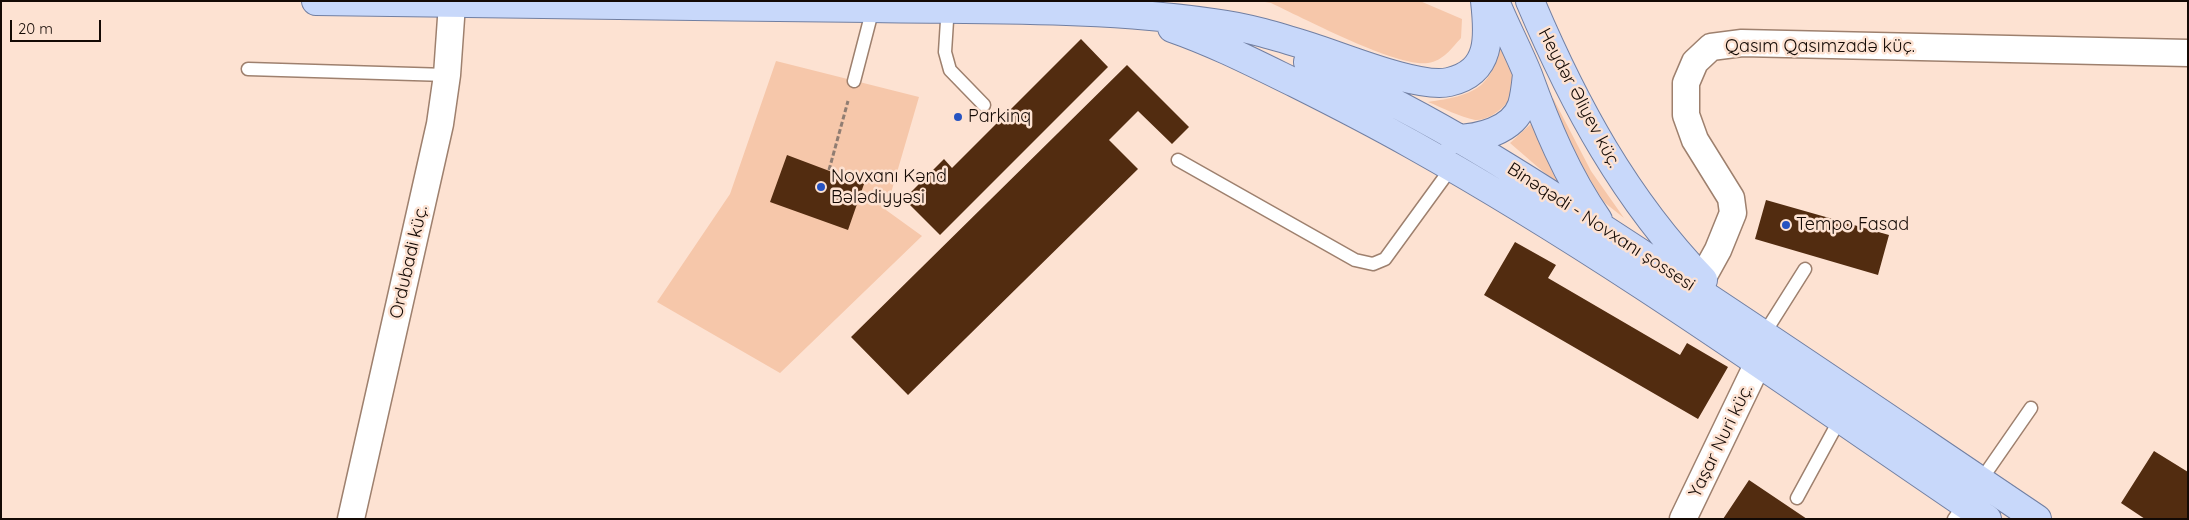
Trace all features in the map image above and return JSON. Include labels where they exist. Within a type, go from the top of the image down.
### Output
[{"type":"main road","points":[[316,1],[452,4],[815,4],[873,8],[948,5],[1077,11],[1128,8],[1260,32],[1404,78],[1430,83],[1449,82],[1467,74],[1478,64],[1486,50],[1488,32],[1485,1]]},
{"type":"main road","points":[[1494,1],[1527,74],[1553,140],[1591,209],[1605,230],[1643,274],[1682,311]]},
{"type":"main road","points":[[1128,8],[1203,39],[1368,120],[1526,210],[1682,311]]},
{"type":"main road","name":"Binəqədi - Novxanı şossesi","points":[[1128,8],[1246,39],[1286,53],[1370,91],[1462,139],[1530,180],[1758,330],[2037,519]]},
{"type":"main road","points":[[1368,120],[1423,135],[1462,139],[1483,136],[1504,126],[1518,114],[1525,95],[1533,8]]},
{"type":"main road","name":"Heydər Əliyev küç.","points":[[1533,8],[1602,150],[1662,236],[1702,279],[1758,330]]},
{"type":"main road","name":"Binəqədi - Novxanı şossesi","points":[[1682,311],[1840,419],[1959,511],[1987,519]]},
{"type":"street","name":"Ordubadi küç.","points":[[351,519],[440,124],[447,75],[452,4]]},
{"type":"street","name":"Qasım Qasımzadə küç.","points":[[1702,279],[1718,250],[1732,213],[1731,198],[1695,140],[1686,115],[1686,82],[1695,62],[1711,47],[1742,43],[2188,53]]},
{"type":"street","name":"Yaşar Nuri küç.","points":[[1683,519],[1758,363]]},
{"type":"lane","points":[[948,5],[945,52],[950,70],[984,105]]},
{"type":"lane","points":[[854,81],[873,8]]},
{"type":"lane","points":[[248,69],[447,75]]},
{"type":"lane","points":[[1178,160],[1355,260],[1373,264],[1385,259],[1452,167]]},
{"type":"lane","points":[[1758,330],[1805,269]]},
{"type":"lane","points":[[1959,511],[2031,408]]},
{"type":"lane","points":[[1797,498],[1840,419]]},
{"type":"path","points":[[829,170],[854,81]]},
{"type":"shaded area","points":[[1259,1],[1420,1],[1462,19],[1461,38],[1447,54],[1438,60],[1428,63],[1414,62],[1395,58],[1374,50],[1271,3]]},
{"type":"shaded area","points":[[1502,41],[1517,81],[1514,94],[1496,113],[1481,120],[1475,120],[1457,115],[1428,102],[1469,93],[1478,87],[1486,80],[1492,70]]},
{"type":"shaded area","points":[[776,61],[919,97],[886,210],[922,236],[780,373],[657,302],[730,194]]},
{"type":"shaded area","points":[[1553,98],[1591,171],[1624,218],[1605,203],[1585,180],[1549,108]]},
{"type":"shaded area","points":[[1533,122],[1562,188],[1510,143]]},
{"type":"building","points":[[1081,39],[1108,67],[940,235],[904,199],[944,159],[952,168]]},
{"type":"building","points":[[1127,65],[1189,127],[1172,144],[1138,111],[1109,140],[1138,169],[908,395],[851,337]]},
{"type":"building","points":[[787,155],[864,184],[848,230],[770,202]]},
{"type":"building","points":[[1766,200],[1889,235],[1878,275],[1755,239]]},
{"type":"building","points":[[1515,242],[1556,265],[1548,278],[1680,355],[1687,343],[1728,367],[1698,419],[1484,295]]},
{"type":"building","points":[[2154,451],[2188,472],[2188,519],[2145,519],[2121,503]]},
{"type":"building","points":[[1749,480],[1807,519],[1723,519]]},
{"type":"place","name":"Parkinq","points":[[958,117]]},
{"type":"place","name":"Novxanı Kənd Bələdiyyəsi","points":[[821,187]]},
{"type":"place","name":"Tempo Fasad","points":[[1786,225]]}]
